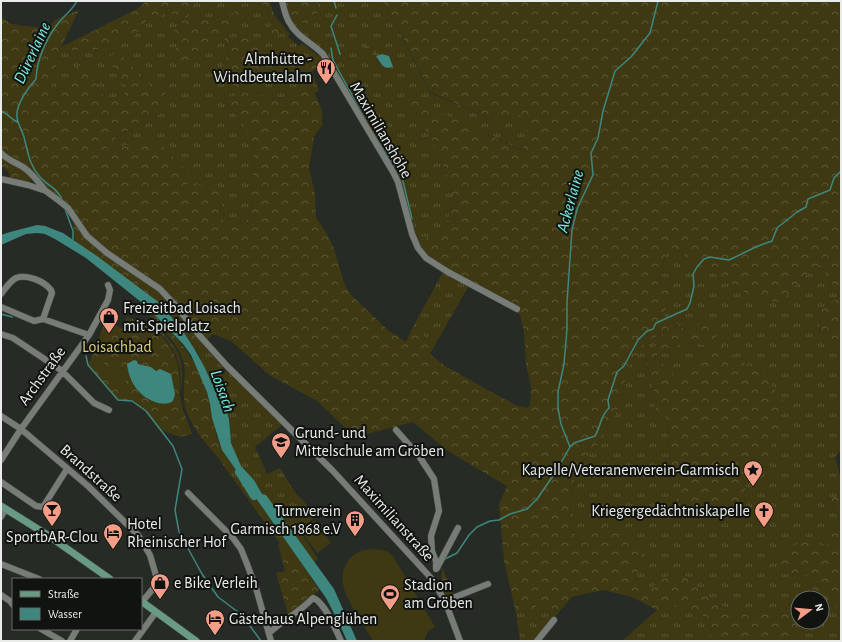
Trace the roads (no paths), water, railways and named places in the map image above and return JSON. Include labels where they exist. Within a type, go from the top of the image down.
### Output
[{"type":"main road","points":[[3,507],[109,578]]},
{"type":"main road","points":[[142,602],[196,641]]},
{"type":"street","name":"Maximilianshöhe","points":[[282,1],[285,15],[289,23],[294,30],[316,46],[323,54],[398,182],[412,234],[418,248],[426,258],[443,269],[517,309]]},
{"type":"street","points":[[1,153],[5,158],[33,175],[46,191]]},
{"type":"street","points":[[28,185],[33,175]]},
{"type":"street","points":[[1,179],[46,191]]},
{"type":"street","name":"Maximilianstraße","points":[[46,191],[68,208],[87,236],[107,253],[160,289],[244,384],[333,471],[431,578],[445,601],[460,641]]},
{"type":"street","points":[[1,294],[15,279],[26,278],[44,283],[52,293],[43,320]]},
{"type":"street","name":"Archstraße","points":[[1,460],[21,428],[89,335],[108,300],[110,290],[108,285]]},
{"type":"street","points":[[1,307],[34,321],[43,320],[89,335]]},
{"type":"street","points":[[1,334],[13,338],[62,371],[94,403],[109,410]]},
{"type":"street","name":"Brandstraße","points":[[1,416],[21,428],[88,486],[138,535],[146,548],[157,579],[156,585],[142,600]]},
{"type":"street","points":[[396,430],[419,456],[434,479],[438,511],[431,536],[432,551],[436,561],[436,570]]},
{"type":"street","points":[[1,482],[36,506],[43,507],[67,469]]},
{"type":"street","points":[[188,493],[233,538],[241,549],[271,641]]},
{"type":"street","points":[[1,517],[3,507]]},
{"type":"street","points":[[431,578],[458,528]]},
{"type":"street","points":[[1,564],[36,578]]},
{"type":"street","points":[[445,601],[488,584]]},
{"type":"street","points":[[1,595],[12,604]]},
{"type":"street","points":[[269,633],[305,606],[313,598],[319,601],[324,608],[340,641]]},
{"type":"street","points":[[134,641],[156,612]]},
{"type":"street","points":[[537,641],[554,620]]},
{"type":"street","points":[[43,630],[62,641]]},
{"type":"street","points":[[70,641],[76,630]]},
{"type":"water","points":[[382,54],[389,56],[393,67],[387,68],[383,66],[376,56]]},
{"type":"water","points":[[37,225],[45,226],[63,233],[97,256],[157,301],[181,328],[204,366],[222,406],[226,409],[229,419],[231,443],[241,466],[254,480],[262,494],[266,495],[334,589],[357,641],[347,641],[326,598],[222,450],[212,418],[207,392],[191,355],[183,344],[146,306],[86,258],[55,239],[45,234],[26,234],[1,245],[1,235]]},
{"type":"water","points":[[134,360],[137,361],[138,364],[151,367],[156,371],[160,369],[171,374],[175,394],[173,401],[166,404],[157,403],[139,392],[132,382],[127,364]]},
{"type":"waterway","name":"Dürerlaine","points":[[63,202],[57,191],[43,180],[33,168],[24,137],[18,123],[17,112],[23,96],[36,79],[38,63],[47,40],[56,26],[72,9],[77,1]]},
{"type":"waterway","points":[[334,1],[336,8]]},
{"type":"waterway","name":"Ackerlaine","points":[[570,447],[561,424],[558,408],[558,392],[564,364],[572,230],[577,209],[593,175],[591,153],[598,138],[603,111],[615,71],[631,57],[650,33],[658,1]]},
{"type":"waterway","points":[[337,15],[331,26],[340,54]]},
{"type":"waterway","points":[[331,48],[333,60],[366,121]]},
{"type":"waterway","points":[[1,111],[17,122]]},
{"type":"waterway","points":[[372,132],[402,177],[412,219]]},
{"type":"waterway","points":[[443,560],[457,553],[469,535],[477,527],[490,521],[499,520],[510,514],[527,509],[537,499],[555,473],[570,447],[574,443],[595,436],[602,418],[609,408],[608,400],[617,372],[624,366],[638,340],[647,331],[653,329],[656,323],[687,309],[694,286],[693,274],[704,259],[710,257],[729,260],[772,241],[777,228],[797,212],[806,207],[808,199],[830,190],[834,178],[841,171]]},
{"type":"waterway","name":"Dürerlaine","points":[[65,209],[73,231],[73,242]]},
{"type":"waterway","points":[[1,314],[12,317]]},
{"type":"waterway","points":[[86,356],[88,365],[118,400],[132,401],[146,411],[173,446],[182,469],[175,510],[179,532],[202,574],[218,597],[242,615],[261,641]]},
{"type":"waterway","name":"Loisach","points":[[239,472],[254,496]]},
{"type":"place","name":"Almhütte - Windbeutelalm","points":[[326,85]]},
{"type":"place","name":"Freizeitbad Loisach mit Spielplatz","points":[[109,334]]},
{"type":"place","name":"Grund- und Mittelschule am Gröben","points":[[281,459]]},
{"type":"place","name":"Kapelle/Veteranenverein-Garmisch","points":[[753,487]]},
{"type":"place","name":"SportbAR-Clou","points":[[52,527]]},
{"type":"place","name":"Kriegergedächtniskapelle","points":[[764,528]]},
{"type":"place","name":"Turnverein Garmisch 1868 e.V","points":[[355,537]]},
{"type":"place","name":"Hotel Rheinischer Hof","points":[[113,550]]},
{"type":"place","name":"e Bike Verleih","points":[[160,600]]},
{"type":"place","name":"Stadion am Gröben","points":[[390,611]]},
{"type":"place","name":"Gästehaus Alpenglühen","points":[[215,636]]},
{"type":"park label","name":"Loisachbad","points":[[117,347]]}]
